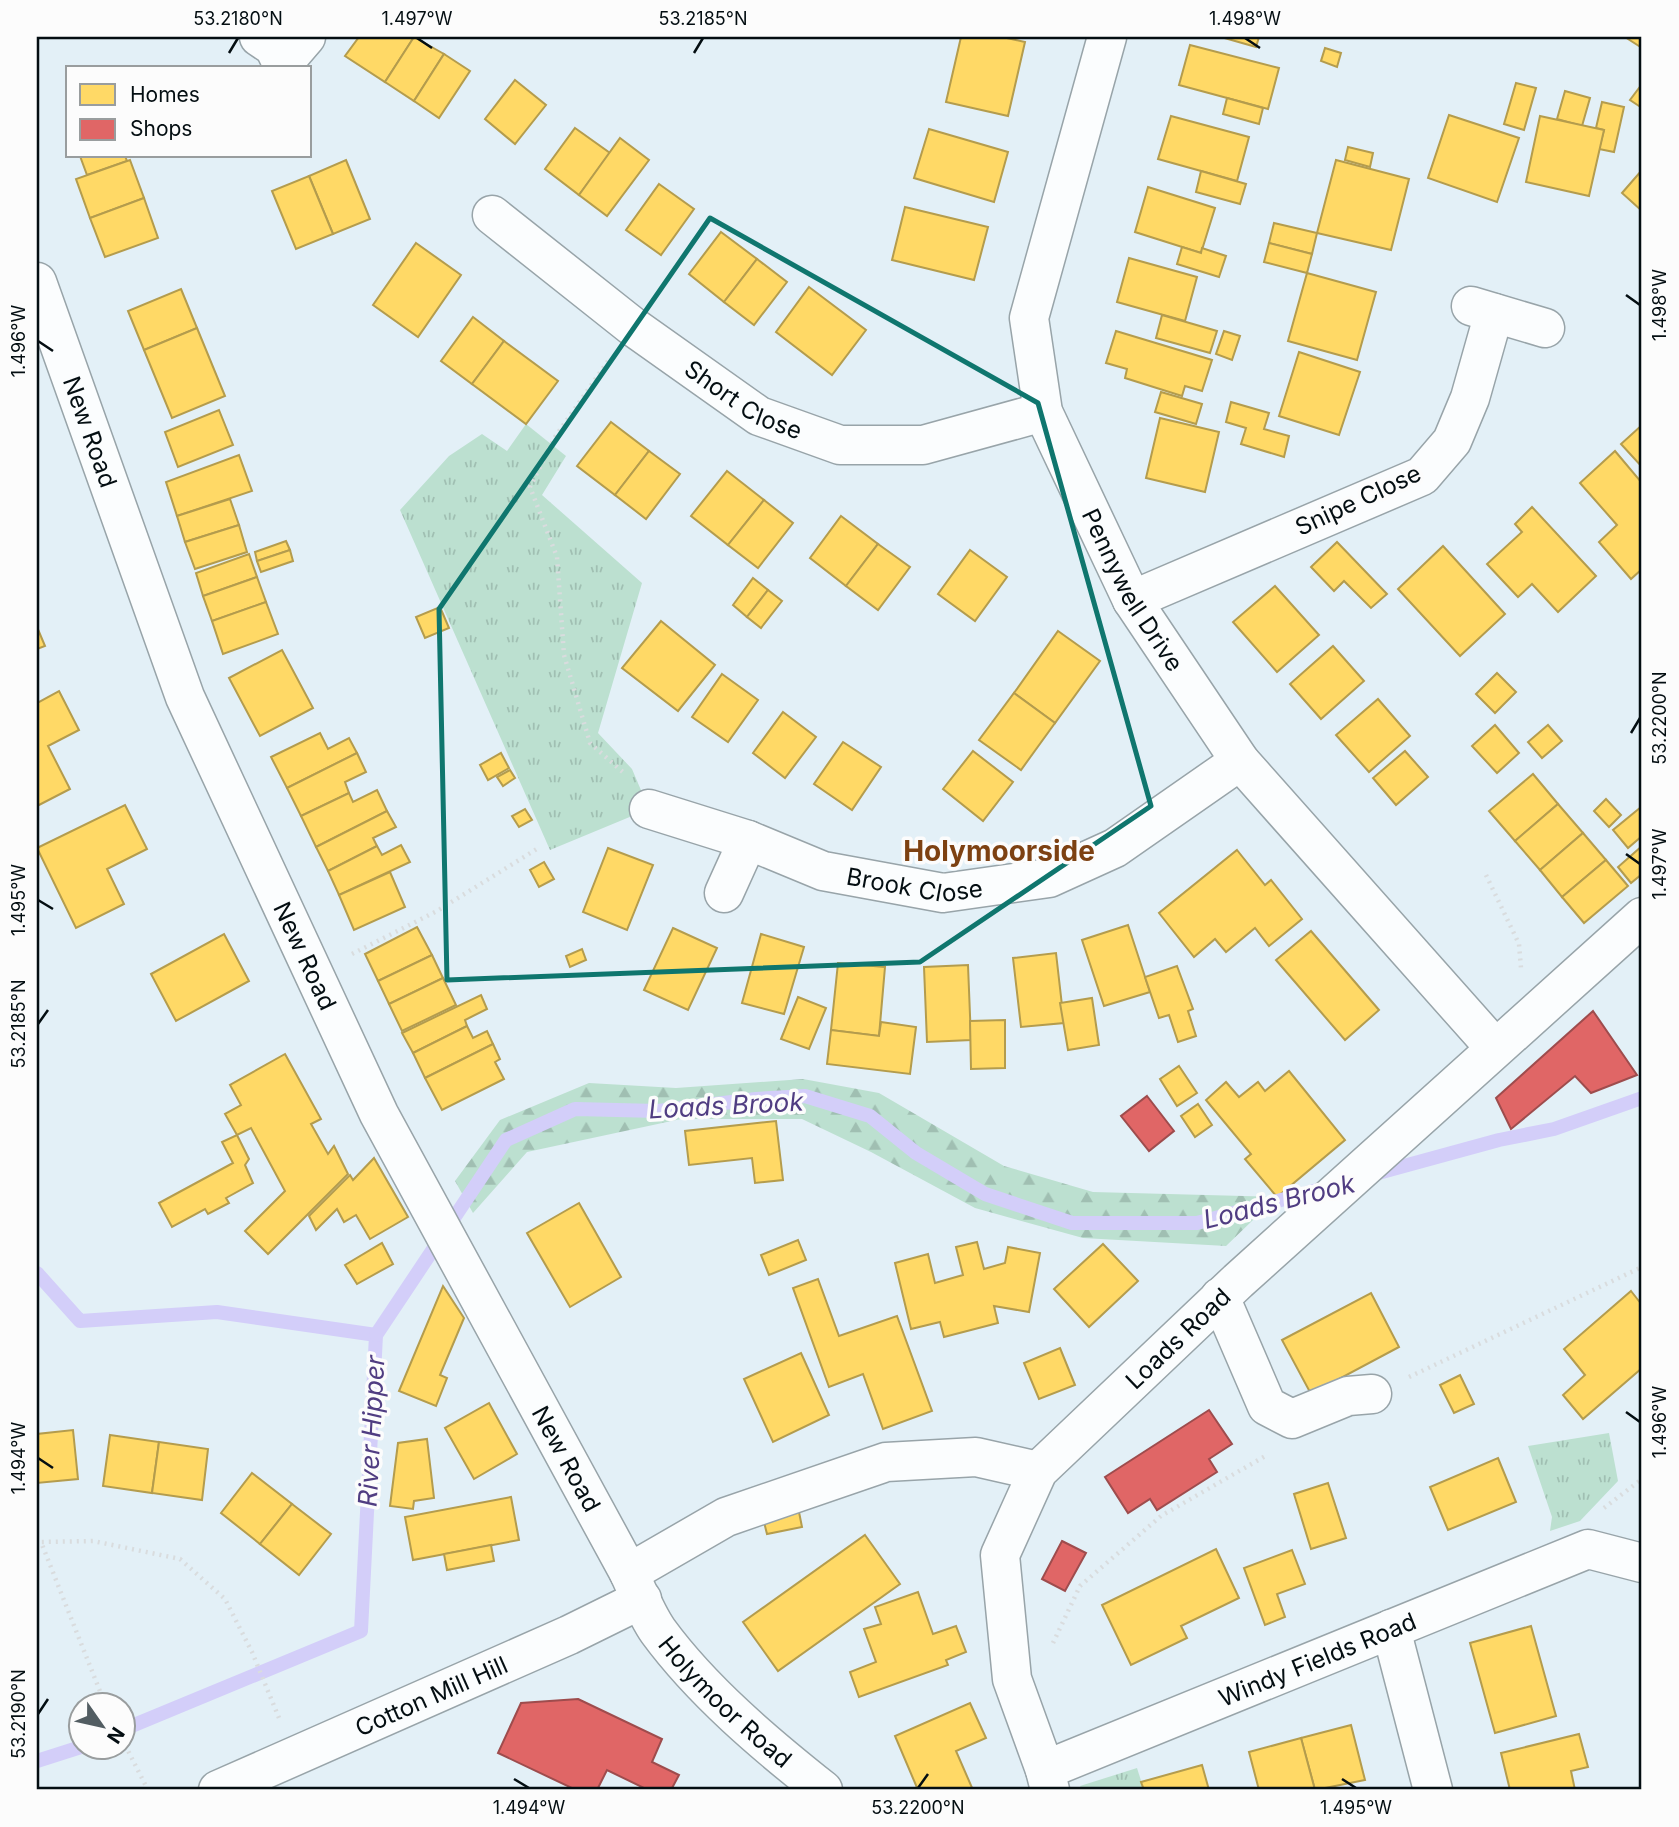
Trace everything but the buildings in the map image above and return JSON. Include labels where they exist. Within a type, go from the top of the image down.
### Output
[{"type":"street","name":"Pennywell Drive","points":[[1107,37],[1030,318],[1043,412],[1132,600],[1240,761],[1495,1048]]},
{"type":"street","name":"Short Close","points":[[492,215],[632,326],[759,416],[841,445],[923,445],[1043,412]]},
{"type":"street","name":"New Road","points":[[37,282],[185,697],[379,1114],[636,1586]]},
{"type":"street","name":"Snipe Close","points":[[1132,600],[1422,476],[1452,441],[1470,398],[1482,310],[1545,328]]},
{"type":"street","name":"Brook Close","points":[[649,809],[748,840],[823,871],[943,893],[1049,878],[1115,848],[1240,761]]},
{"type":"street","points":[[724,893],[748,840]]},
{"type":"street","name":"Loads Road","points":[[1038,1471],[1220,1297],[1642,917]]},
{"type":"street","points":[[1220,1297],[1267,1406],[1292,1419],[1348,1395],[1373,1394]]},
{"type":"street","points":[[636,1586],[726,1517],[886,1462],[976,1457],[1038,1471],[1000,1555],[1012,1679],[1048,1780]]},
{"type":"street","name":"Windy Fields Road","points":[[1048,1780],[1391,1629],[1588,1549],[1642,1563]]},
{"type":"street","name":"Cotton Mill Hill","points":[[218,1790],[569,1635],[636,1586]]},
{"type":"street","name":"Holymoor Road","points":[[636,1586],[656,1628],[693,1674],[785,1760],[823,1790]]},
{"type":"street","points":[[1391,1629],[1433,1790]]},
{"type":"path","points":[[632,326],[555,437],[530,487],[557,557],[564,654],[590,743],[625,774],[649,809]]},
{"type":"path","points":[[314,974],[437,911],[540,847]]},
{"type":"path","points":[[1486,875],[1520,944],[1522,971]]},
{"type":"path","points":[[99,1690],[41,1542],[93,1541],[180,1559],[225,1599],[273,1702]]},
{"type":"path","points":[[133,1760],[148,1790]]},
{"type":"highlighted area","points":[[710,218],[1038,403],[1151,806],[920,962],[447,980],[439,609]]},
{"type":"green space","points":[[526,424],[566,456],[542,495],[642,583],[598,733],[632,769],[649,809],[550,850],[400,510],[449,456],[482,434],[507,451]]},
{"type":"green space","points":[[803,1079],[879,1093],[1004,1166],[1093,1192],[1277,1197],[1226,1246],[1083,1238],[975,1208],[871,1152],[802,1119],[681,1119],[527,1152],[473,1213],[455,1181],[500,1120],[589,1083],[676,1088]]},
{"type":"green space","points":[[1609,1433],[1618,1481],[1580,1521],[1550,1531],[1552,1517],[1528,1446]]},
{"type":"green space","points":[[1137,1768],[1144,1790],[1082,1790],[1080,1786]]},
{"type":"waterway","name":"Loads Brook","points":[[376,1335],[506,1140],[575,1109],[658,1111],[805,1096],[870,1116],[916,1153],[985,1194],[1072,1223],[1197,1223],[1325,1188]]},
{"type":"waterway","name":"Loads Brook","points":[[1371,1175],[1499,1140],[1554,1129],[1642,1098]]},
{"type":"waterway","name":"River Hipper","points":[[37,1273],[80,1321],[217,1312],[376,1335],[361,1631],[136,1724]]},
{"type":"waterway","name":"River Hipper","points":[[37,1761],[66,1752]]},
{"type":"district","name":"Holymoorside","points":[[999,851]]}]
